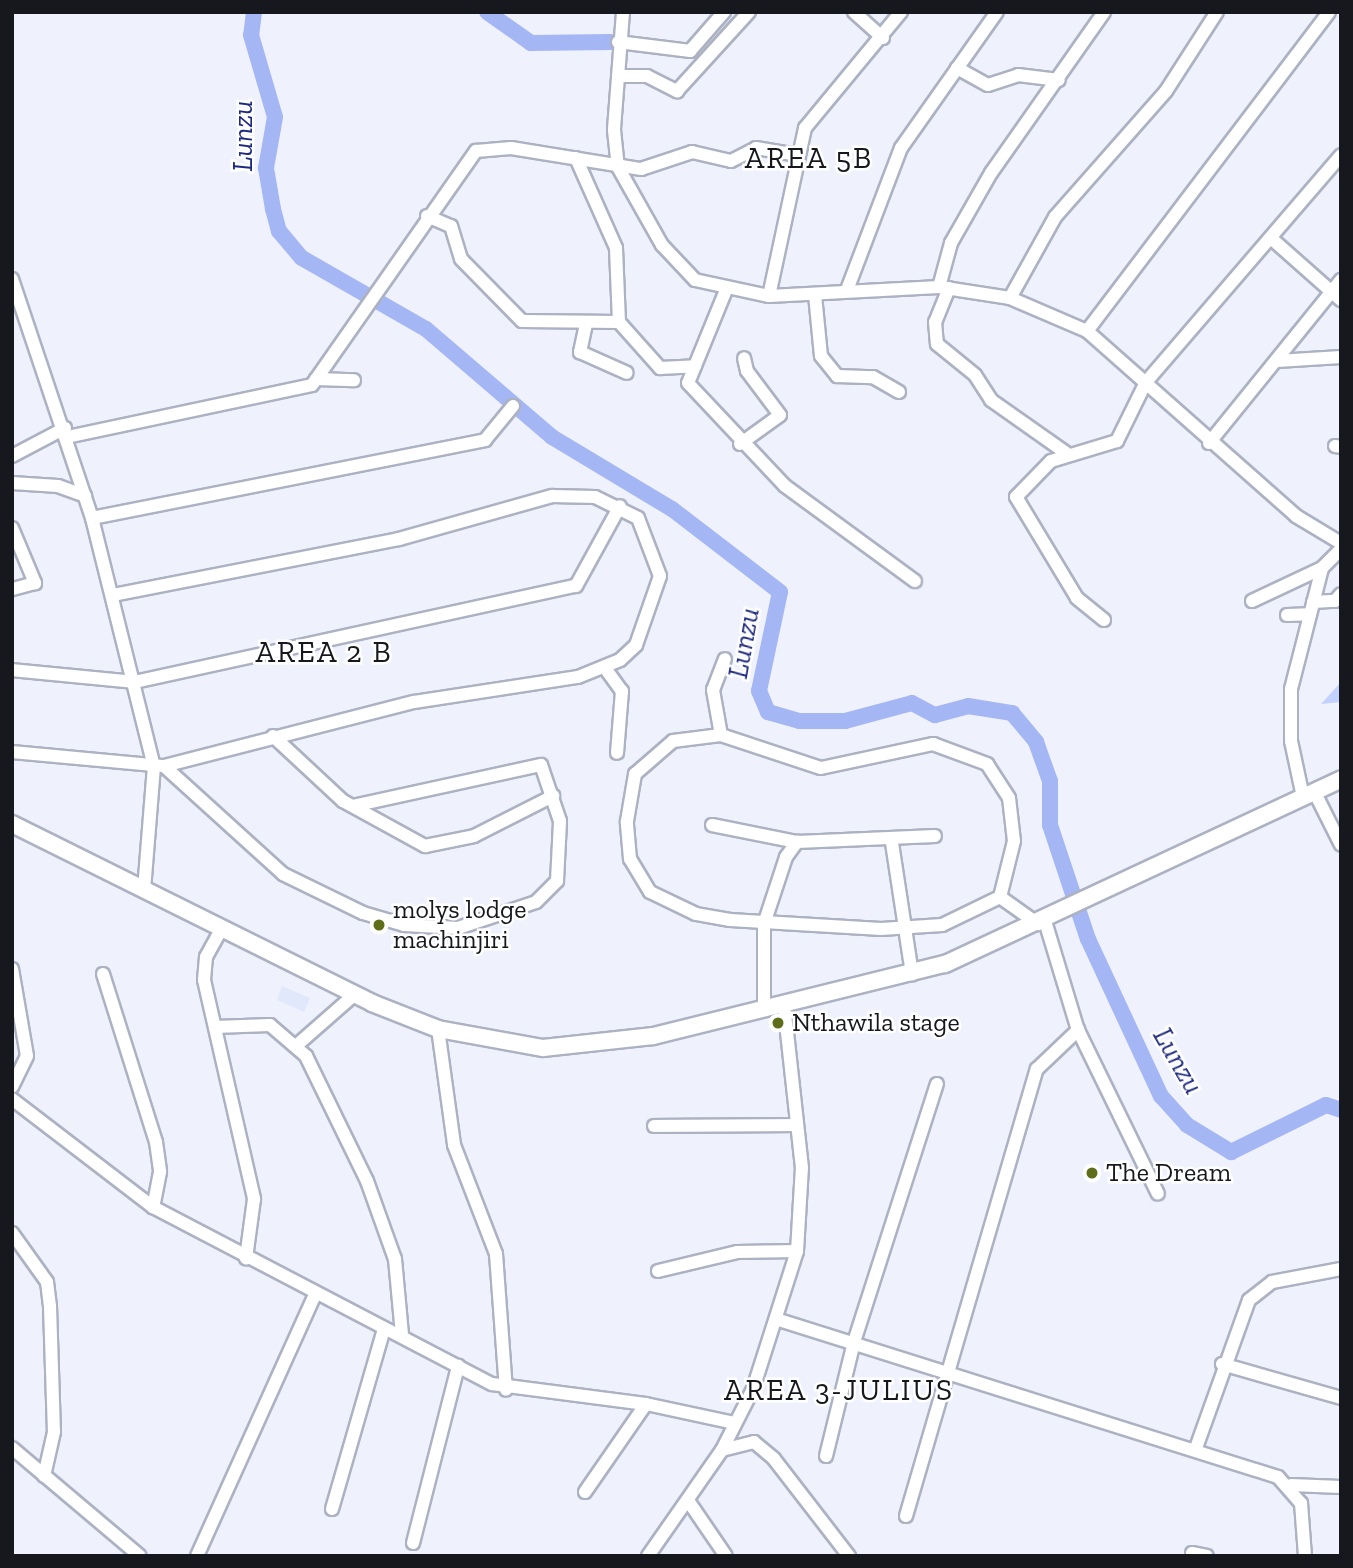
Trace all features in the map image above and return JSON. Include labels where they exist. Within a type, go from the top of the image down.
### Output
[{"type":"main road","points":[[12,824],[355,994],[438,1029],[509,1045],[595,1046],[784,1006],[912,974],[1042,923],[1341,779]]},
{"type":"street","points":[[618,42],[690,51],[724,12]]},
{"type":"street","points":[[618,76],[647,76],[677,91],[749,12]]},
{"type":"street","points":[[854,12],[883,38]]},
{"type":"street","points":[[769,296],[799,155],[818,111],[883,38],[901,12]]},
{"type":"street","points":[[847,290],[901,148],[997,12]]},
{"type":"street","points":[[1066,453],[1000,408],[975,375],[937,344],[935,322],[951,243],[991,173],[1059,80],[1104,12]]},
{"type":"street","points":[[1010,298],[1055,217],[1166,91],[1217,12]]},
{"type":"street","points":[[1087,331],[1329,12]]},
{"type":"street","points":[[620,13],[618,167],[670,257],[695,280],[726,290],[769,296],[815,295],[847,290],[944,288],[1010,298],[1087,331],[1146,382],[1209,443],[1296,516],[1341,543]]},
{"type":"street","points":[[957,68],[988,85],[1018,75],[1059,80]]},
{"type":"street","points":[[316,379],[427,216],[475,151],[498,147],[618,167],[648,167],[692,152],[731,162],[756,148],[799,155]]},
{"type":"street","points":[[1104,620],[1076,598],[1014,501],[1033,474],[1066,453],[1113,445],[1146,382],[1272,239],[1341,155]]},
{"type":"street","points":[[576,158],[616,248],[619,322],[660,368],[695,366]]},
{"type":"street","points":[[427,216],[451,226],[461,259],[513,315],[528,322],[619,322]]},
{"type":"street","points":[[1272,239],[1336,285],[1341,300]]},
{"type":"street","points":[[12,279],[66,432],[92,517],[134,682],[159,766],[144,890]]},
{"type":"street","points":[[1209,443],[1336,285]]},
{"type":"street","points":[[726,290],[688,383],[740,444],[824,518],[915,581]]},
{"type":"street","points":[[815,295],[821,356],[837,376],[873,377],[899,392]]},
{"type":"street","points":[[586,324],[580,352],[627,373]]},
{"type":"street","points":[[1277,361],[1341,357]]},
{"type":"street","points":[[740,444],[780,415],[747,371],[744,358]]},
{"type":"street","points":[[12,456],[66,432],[282,395],[316,379],[354,380]]},
{"type":"street","points":[[92,517],[485,440],[513,405]]},
{"type":"street","points":[[12,483],[58,486],[85,496]]},
{"type":"street","points":[[12,752],[159,766],[448,695],[605,668],[636,645],[660,576],[649,534],[620,506],[552,496],[400,539],[114,595]]},
{"type":"street","points":[[12,670],[134,682],[576,586],[620,506]]},
{"type":"street","points":[[12,528],[35,583],[12,589]]},
{"type":"street","points":[[1252,601],[1322,568],[1341,549]]},
{"type":"street","points":[[1322,568],[1289,705],[1308,794],[1339,841]]},
{"type":"street","points":[[1287,615],[1335,601],[1341,594]]},
{"type":"street","points":[[721,735],[713,690],[725,659]]},
{"type":"street","points":[[605,668],[622,691],[617,753]]},
{"type":"street","points":[[721,735],[821,768],[933,744],[986,764],[1009,798],[1014,841],[1000,897],[961,919],[905,929],[764,924],[696,914],[662,899],[641,884],[630,859],[627,821],[635,774],[673,741],[721,735]]},
{"type":"street","points":[[273,736],[353,806],[401,836],[436,848],[474,836],[553,796]]},
{"type":"street","points":[[159,766],[283,874],[363,913],[439,930],[509,915],[546,896],[563,853],[553,796],[541,765],[353,806]]},
{"type":"street","points":[[712,825],[797,842],[892,843],[935,836]]},
{"type":"street","points":[[764,1010],[764,924],[797,842]]},
{"type":"street","points":[[892,843],[912,974]]},
{"type":"street","points":[[1000,897],[1042,923],[1078,1030],[1158,1194]]},
{"type":"street","points":[[222,928],[204,965],[215,1027],[254,1199],[246,1258]]},
{"type":"street","points":[[12,969],[27,1056],[12,1087]]},
{"type":"street","points":[[103,974],[156,1142],[160,1172],[153,1207]]},
{"type":"street","points":[[297,1045],[355,994]]},
{"type":"street","points":[[648,1556],[689,1502],[722,1450],[779,1321],[797,1251],[802,1183],[784,1006]]},
{"type":"street","points":[[215,1027],[270,1025],[297,1045],[361,1169],[395,1259],[402,1335]]},
{"type":"street","points":[[438,1029],[454,1145],[496,1254],[506,1390]]},
{"type":"street","points":[[906,1516],[1037,1069],[1078,1030]]},
{"type":"street","points":[[826,1456],[854,1342],[937,1084]]},
{"type":"street","points":[[12,1099],[153,1207],[315,1295],[402,1335],[506,1390],[646,1404],[735,1423]]},
{"type":"street","points":[[654,1126],[796,1125]]},
{"type":"street","points":[[12,1233],[47,1282],[54,1432],[44,1476]]},
{"type":"street","points":[[658,1271],[737,1252],[797,1251]]},
{"type":"street","points":[[1196,1448],[1222,1364],[1256,1291],[1341,1269]]},
{"type":"street","points":[[197,1556],[315,1295]]},
{"type":"street","points":[[779,1321],[948,1368],[1196,1448],[1291,1485],[1341,1487]]},
{"type":"street","points":[[332,1509],[384,1329]]},
{"type":"street","points":[[1222,1364],[1341,1398]]},
{"type":"street","points":[[413,1543],[458,1366]]},
{"type":"street","points":[[585,1492],[646,1404]]},
{"type":"street","points":[[722,1450],[754,1442],[774,1459],[849,1556]]},
{"type":"street","points":[[12,1448],[140,1556]]},
{"type":"street","points":[[1291,1485],[1301,1503],[1306,1556]]},
{"type":"street","points":[[689,1502],[726,1556]]},
{"type":"street","points":[[1192,1553],[1207,1556]]},
{"type":"shaded area","points":[[1341,682],[1341,702],[1321,704]]},
{"type":"shaded area","points":[[282,986],[310,998],[304,1012],[277,1000]]},
{"type":"waterway","name":"Lunzu","points":[[254,12],[251,35],[275,117],[266,168],[273,209],[279,231],[302,258],[426,329],[552,437],[672,509],[780,592],[759,691],[768,712],[800,721],[845,721],[912,703],[935,715],[968,706],[1012,713],[1036,742],[1050,781],[1050,825],[1088,939],[1161,1096],[1187,1125],[1231,1152],[1326,1105],[1341,1110]]},
{"type":"waterway","points":[[487,12],[531,43],[611,42]]},
{"type":"place","name":"molys lodge machinjiri","points":[[379,925]]},
{"type":"place","name":"Nthawila stage","points":[[778,1023]]},
{"type":"place","name":"The Dream","points":[[1092,1173]]},
{"type":"district","name":"AREA 5B","points":[[809,158]]},
{"type":"district","name":"AREA 2 B","points":[[324,652]]},
{"type":"district","name":"AREA 3-JULIUS","points":[[839,1390]]}]
